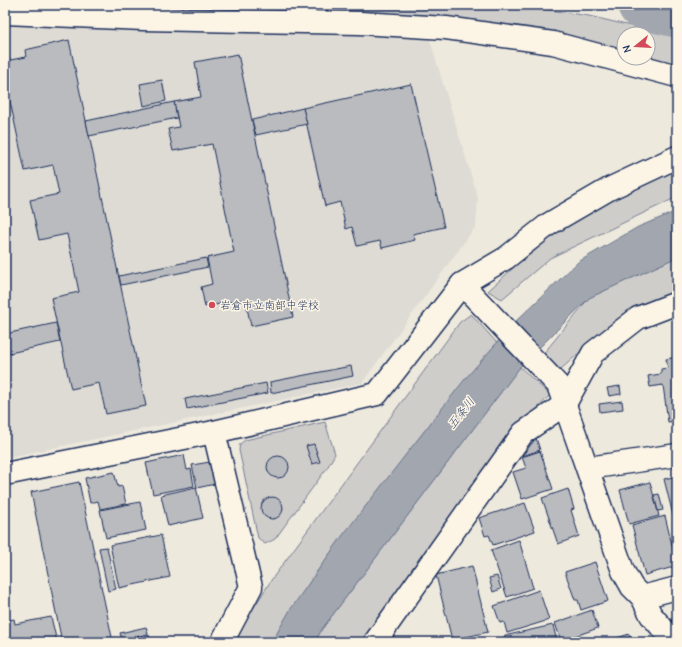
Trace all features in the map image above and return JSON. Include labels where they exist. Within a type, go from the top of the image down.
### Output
[{"type":"street","points":[[5,13],[144,19],[360,23],[446,28],[553,43],[677,76]]},
{"type":"street","points":[[5,474],[214,432],[377,394],[462,284],[506,258],[549,224],[609,189],[677,157]]},
{"type":"street","points":[[462,284],[561,394],[623,571],[632,587],[642,597],[651,615],[670,637],[671,642]]},
{"type":"street","points":[[375,642],[524,433],[561,394],[593,353],[638,318],[677,303]]},
{"type":"street","points":[[214,432],[251,587],[222,642]]},
{"type":"street","points":[[588,468],[677,455]]},
{"type":"street","points":[[642,597],[677,588]]},
{"type":"shaded area","points":[[5,5],[517,5],[589,16],[631,26],[616,26],[616,55],[579,48]]},
{"type":"shaded area","name":"岩倉市立南部中学校","points":[[5,25],[380,34],[429,37],[478,198],[476,226],[362,383],[5,458]]},
{"type":"shaded area","points":[[656,32],[677,37],[677,68],[656,61]]},
{"type":"shaded area","points":[[677,167],[677,197],[550,258],[502,299],[488,291],[545,239],[599,203]]},
{"type":"shaded area","points":[[677,257],[677,293],[643,307],[607,328],[560,370],[544,353],[589,298]]},
{"type":"shaded area","points":[[471,314],[497,343],[442,409],[342,537],[298,599],[272,642],[232,642],[272,579],[460,322]]},
{"type":"shaded area","points":[[520,367],[550,395],[500,452],[431,543],[365,636],[376,642],[315,642],[322,629]]},
{"type":"shaded area","points":[[325,422],[335,454],[327,468],[275,539],[265,544],[258,538],[239,450],[240,444],[245,440]]},
{"type":"water","name":"五条川","points":[[677,211],[677,257],[589,298],[520,367],[322,629],[315,642],[272,642],[290,610],[343,535],[465,379],[516,321],[578,262],[638,227]]},
{"type":"building","points":[[69,40],[146,406],[106,414],[99,383],[71,389],[51,298],[79,292],[67,234],[39,240],[30,200],[59,194],[53,165],[25,171],[5,78],[5,61],[26,57],[25,50]]},
{"type":"building","points":[[238,54],[293,317],[251,326],[245,299],[205,307],[201,287],[212,284],[207,258],[234,252],[212,144],[173,151],[168,129],[179,127],[174,102],[201,97],[195,62]]},
{"type":"building","points":[[162,80],[166,101],[144,106],[140,84]]},
{"type":"building","points":[[411,84],[444,227],[413,234],[415,240],[382,248],[380,241],[357,246],[352,227],[346,229],[340,202],[325,206],[303,108]]},
{"type":"building","points":[[174,102],[177,118],[89,136],[86,121]]},
{"type":"building","points":[[303,108],[307,124],[256,135],[252,120]]},
{"type":"building","points":[[206,258],[208,267],[121,285],[119,276]]},
{"type":"building","points":[[56,323],[60,342],[5,354],[5,334]]},
{"type":"building","points":[[677,357],[677,430],[676,421],[668,422],[663,385],[650,387],[648,376],[661,374],[661,369],[668,368],[666,359]]},
{"type":"building","points":[[351,366],[353,376],[271,393],[270,382]]},
{"type":"building","points":[[266,383],[268,393],[187,409],[185,399]]},
{"type":"building","points":[[620,386],[621,394],[609,396],[607,388]]},
{"type":"building","points":[[622,401],[623,409],[600,412],[599,404]]},
{"type":"building","points":[[536,438],[540,450],[522,456]]},
{"type":"building","points":[[314,444],[320,462],[312,464],[306,446]]},
{"type":"building","points":[[540,451],[553,489],[522,499],[513,472],[526,468],[522,457]]},
{"type":"building","points":[[184,455],[187,470],[191,469],[194,486],[153,494],[146,463]]},
{"type":"building","points":[[278,456],[286,459],[289,467],[286,475],[278,478],[270,475],[267,467],[270,459]]},
{"type":"building","points":[[210,462],[215,484],[197,488],[192,465]]},
{"type":"building","points":[[114,472],[118,487],[122,486],[126,504],[100,509],[98,501],[90,503],[85,478]]},
{"type":"building","points":[[677,476],[677,531],[664,479]]},
{"type":"building","points":[[79,482],[113,642],[62,642],[31,492]]},
{"type":"building","points":[[650,482],[659,516],[629,524],[620,490]]},
{"type":"building","points":[[196,487],[203,518],[168,526],[161,495]]},
{"type":"building","points":[[568,489],[574,509],[571,510],[579,536],[558,544],[542,498]]},
{"type":"building","points":[[659,494],[663,510],[658,511],[654,495]]},
{"type":"building","points":[[272,497],[280,500],[283,508],[280,516],[272,519],[264,516],[261,508],[264,500]]},
{"type":"building","points":[[140,502],[146,530],[106,538],[100,510]]},
{"type":"building","points":[[525,503],[535,531],[493,545],[489,535],[485,536],[479,518]]},
{"type":"building","points":[[665,516],[677,566],[645,575],[632,525]]},
{"type":"building","points":[[161,535],[170,577],[119,588],[110,545]]},
{"type":"building","points":[[519,540],[533,588],[507,597],[491,550]]},
{"type":"building","points":[[107,547],[116,589],[108,591],[99,548]]},
{"type":"building","points":[[595,562],[608,601],[581,610],[578,600],[575,600],[565,572]]},
{"type":"building","points":[[472,566],[488,632],[452,640],[436,575]]},
{"type":"building","points":[[497,576],[501,589],[493,592],[489,578]]},
{"type":"building","points":[[539,590],[549,620],[507,633],[504,622],[500,623],[494,606]]},
{"type":"building","points":[[592,610],[598,628],[561,641],[555,623]]},
{"type":"building","points":[[51,617],[57,642],[5,642],[5,621],[14,619],[15,624]]},
{"type":"building","points":[[553,625],[557,642],[506,642],[504,636]]},
{"type":"building","points":[[146,627],[148,634],[122,640],[120,633]]},
{"type":"building","points":[[629,634],[632,642],[605,642]]},
{"type":"building","points":[[149,635],[150,642],[122,642],[122,641]]},
{"type":"waterway","points":[[642,5],[677,13]]},
{"type":"place","name":"岩倉市立南部中学校","points":[[212,305]]}]
